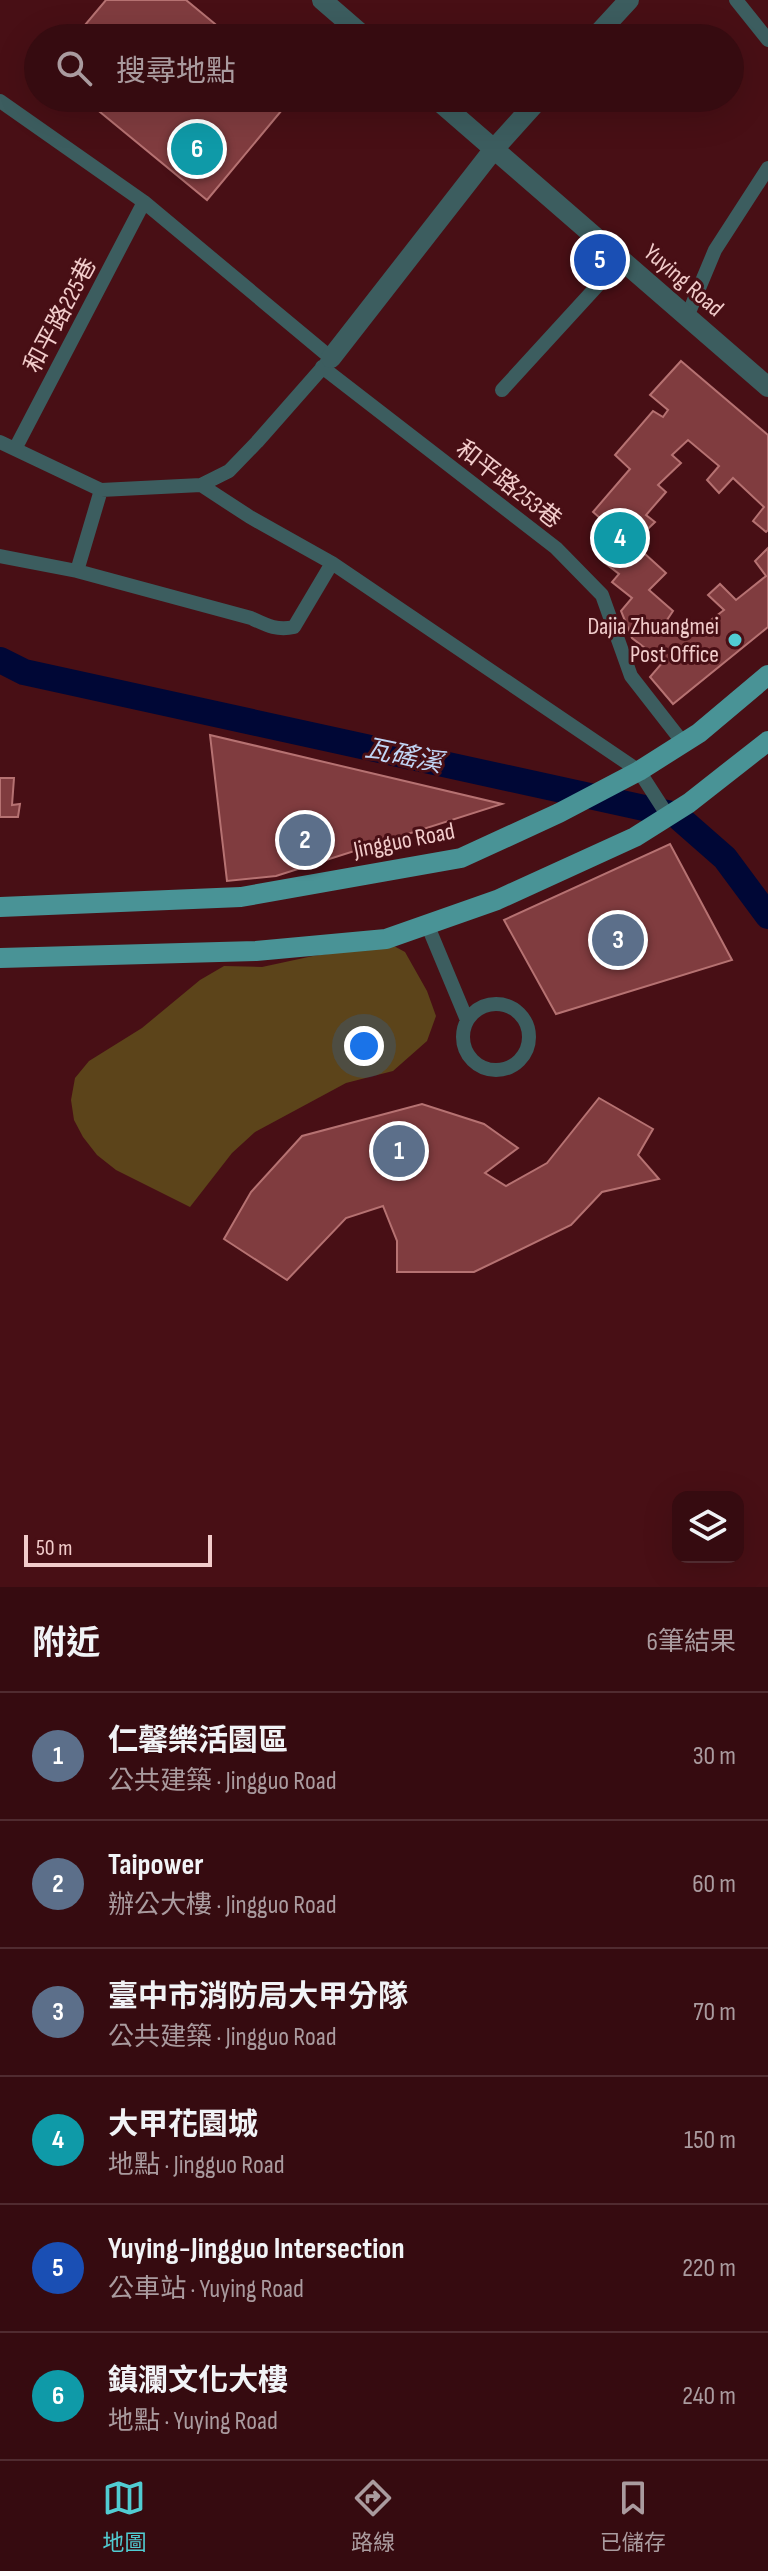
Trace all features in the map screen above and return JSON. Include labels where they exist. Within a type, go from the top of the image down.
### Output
[{"type":"main road","name":"Jingguo Road","points":[[0,907],[241,897],[461,858],[559,813],[639,771],[684,744],[768,675]]},
{"type":"main road","points":[[0,958],[256,951],[386,939],[497,900],[635,837],[689,803],[768,741]]},
{"type":"street","points":[[322,0],[350,24]]},
{"type":"street","points":[[607,24],[629,0]]},
{"type":"street","name":"Yuying Road","points":[[451,112],[768,387]]},
{"type":"street","points":[[326,363],[494,149],[527,112]]},
{"type":"lane","points":[[736,0],[768,40]]},
{"type":"lane","points":[[0,101],[144,202],[326,363],[229,471],[201,485],[101,490],[0,442]]},
{"type":"lane","points":[[687,317],[715,250],[768,168]]},
{"type":"lane","name":"和平路225巷","points":[[15,449],[144,202]]},
{"type":"lane","points":[[502,390],[621,260]]},
{"type":"lane","name":"和平路253巷","points":[[326,363],[556,548],[602,595],[631,676],[684,744]]},
{"type":"lane","points":[[201,485],[250,517],[332,563],[639,771],[668,816]]},
{"type":"lane","points":[[77,571],[101,490]]},
{"type":"lane","points":[[0,556],[77,571],[251,618],[283,630],[294,627],[332,563]]},
{"type":"lane","points":[[427,924],[467,1020],[463,1040],[466,1051],[482,1067],[493,1070],[505,1069],[522,1058],[530,1038],[523,1018],[516,1011],[496,1004],[485,1006],[467,1020]]},
{"type":"shaded area","points":[[392,945],[405,952],[427,991],[436,1016],[427,1041],[393,1071],[346,1083],[255,1132],[232,1153],[190,1207],[116,1170],[97,1155],[83,1137],[74,1120],[71,1100],[75,1078],[89,1061],[142,1028],[200,980],[224,966],[262,967]]},
{"type":"building","points":[[106,0],[186,0],[215,24],[86,24]]},
{"type":"building","points":[[100,112],[280,112],[207,200]]},
{"type":"building","points":[[681,361],[768,435],[768,530],[766,532],[753,521],[764,507],[733,478],[719,493],[707,480],[719,466],[688,440],[672,455],[681,463],[658,485],[666,492],[646,515],[655,522],[633,543],[666,573],[649,590],[673,611],[667,620],[690,636],[724,610],[708,595],[720,584],[736,600],[766,576],[755,561],[768,548],[768,627],[673,704],[650,677],[663,662],[632,638],[621,611],[632,598],[612,582],[619,574],[605,563],[608,558],[594,548],[610,527],[593,512],[630,469],[615,455],[653,411],[663,417],[668,410],[650,395]]},
{"type":"building","points":[[210,735],[502,804],[276,876],[227,881]]},
{"type":"building","points":[[0,778],[14,778],[12,805],[20,804],[18,817],[0,817]]},
{"type":"building","points":[[670,844],[732,960],[556,1014],[504,920]]},
{"type":"building","points":[[599,1098],[653,1129],[638,1155],[659,1179],[602,1192],[571,1225],[474,1272],[397,1272],[397,1241],[383,1206],[346,1218],[287,1280],[224,1239],[251,1192],[302,1136],[422,1104],[484,1124],[518,1148],[485,1173],[506,1186],[547,1163]]},
{"type":"waterway","name":"瓦磘溪","points":[[0,660],[24,672],[676,815],[725,858],[768,916]]},
{"type":"place","name":"鎮瀾文化大樓","points":[[197,149]]},
{"type":"place","name":"Yuying-Jingguo Intersection","points":[[600,260]]},
{"type":"place","name":"大甲花園城","points":[[620,538]]},
{"type":"place","name":"Dajia Zhuangmei Post Office","points":[[735,640]]},
{"type":"place","name":"Taipower","points":[[305,840]]},
{"type":"place","name":"臺中市消防局大甲分隊","points":[[618,940]]},
{"type":"place","name":"仁馨樂活園區","points":[[399,1151]]}]
